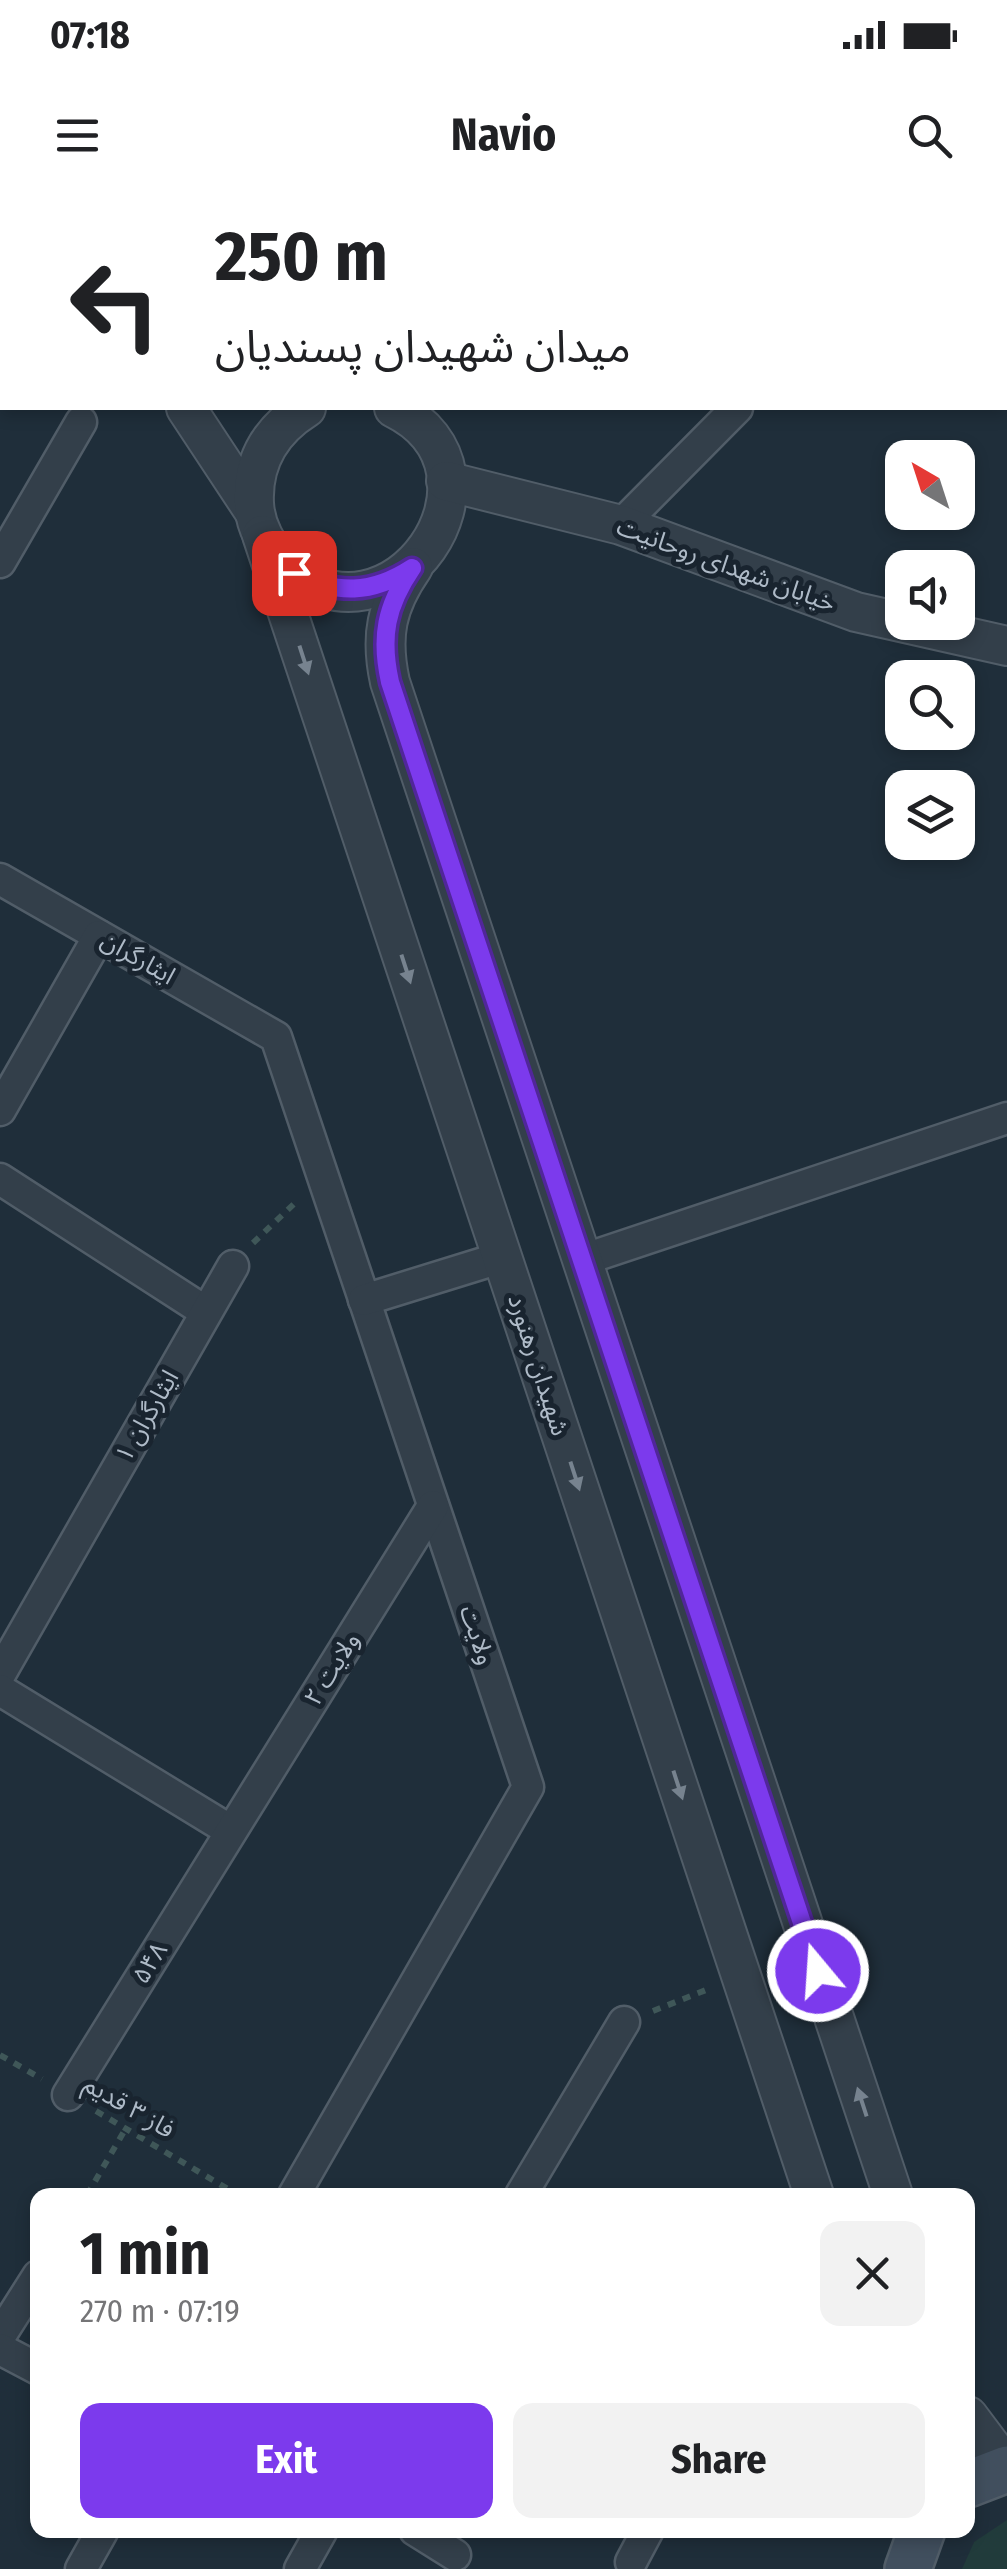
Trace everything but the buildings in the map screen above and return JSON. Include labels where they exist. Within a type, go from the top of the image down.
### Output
[{"type":"main road","points":[[975,2481],[1007,2469]]},
{"type":"street","points":[[187,410],[294,573],[342,590],[367,589],[412,568]]},
{"type":"street","points":[[258,523],[259,460],[270,438],[304,410]]},
{"type":"street","points":[[397,410],[425,431],[438,452],[446,482],[442,526],[395,593],[384,622],[383,652],[390,682],[891,2188]]},
{"type":"street","points":[[621,526],[734,410]]},
{"type":"street","points":[[0,562],[82,422]]},
{"type":"street","name":"خیابان شهدای روحانیت","points":[[446,482],[621,526],[856,612],[1007,646]]},
{"type":"street","name":"شهیدان رهنورد","points":[[258,523],[812,2188]]},
{"type":"street","name":"ایثارگران","points":[[0,880],[276,1036]]},
{"type":"street","points":[[0,1110],[99,936]]},
{"type":"street","name":"ولایت","points":[[276,1036],[528,1786],[298,2188]]},
{"type":"street","points":[[582,1260],[1007,1118]]},
{"type":"street","points":[[0,1179],[206,1312]]},
{"type":"street","points":[[364,1300],[502,1257]]},
{"type":"street","name":"ایثارگران ۱","points":[[0,1674],[233,1266]]},
{"type":"street","name":"ولایت ۲","points":[[231,1831],[434,1506]]},
{"type":"street","points":[[0,1690],[231,1831]]},
{"type":"street","name":"۵۴۸","points":[[68,2094],[231,1831]]},
{"type":"street","points":[[525,2188],[624,2022]]},
{"type":"street","points":[[0,2336],[30,2289]]},
{"type":"street","points":[[0,2350],[30,2366]]},
{"type":"street","points":[[975,2426],[1007,2469]]},
{"type":"street","points":[[81,2569],[98,2538]]},
{"type":"street","points":[[300,2569],[317,2538]]},
{"type":"street","points":[[428,2538],[455,2555]]},
{"type":"street","points":[[631,2562],[644,2538]]},
{"type":"path","points":[[233,1266],[290,1203],[326,1188]]},
{"type":"path","points":[[624,2022],[742,1976]]},
{"type":"path","name":"فاز ۳ قدیم","points":[[0,2054],[226,2188]]},
{"type":"path","points":[[90,2188],[126,2128]]},
{"type":"green space","points":[[1007,2520],[1007,2569],[962,2569],[974,2542]]},
{"type":"route","points":[[294,573],[342,590],[367,589],[392,581],[412,568],[395,593],[384,622],[383,652],[390,682],[818,1971]]}]
